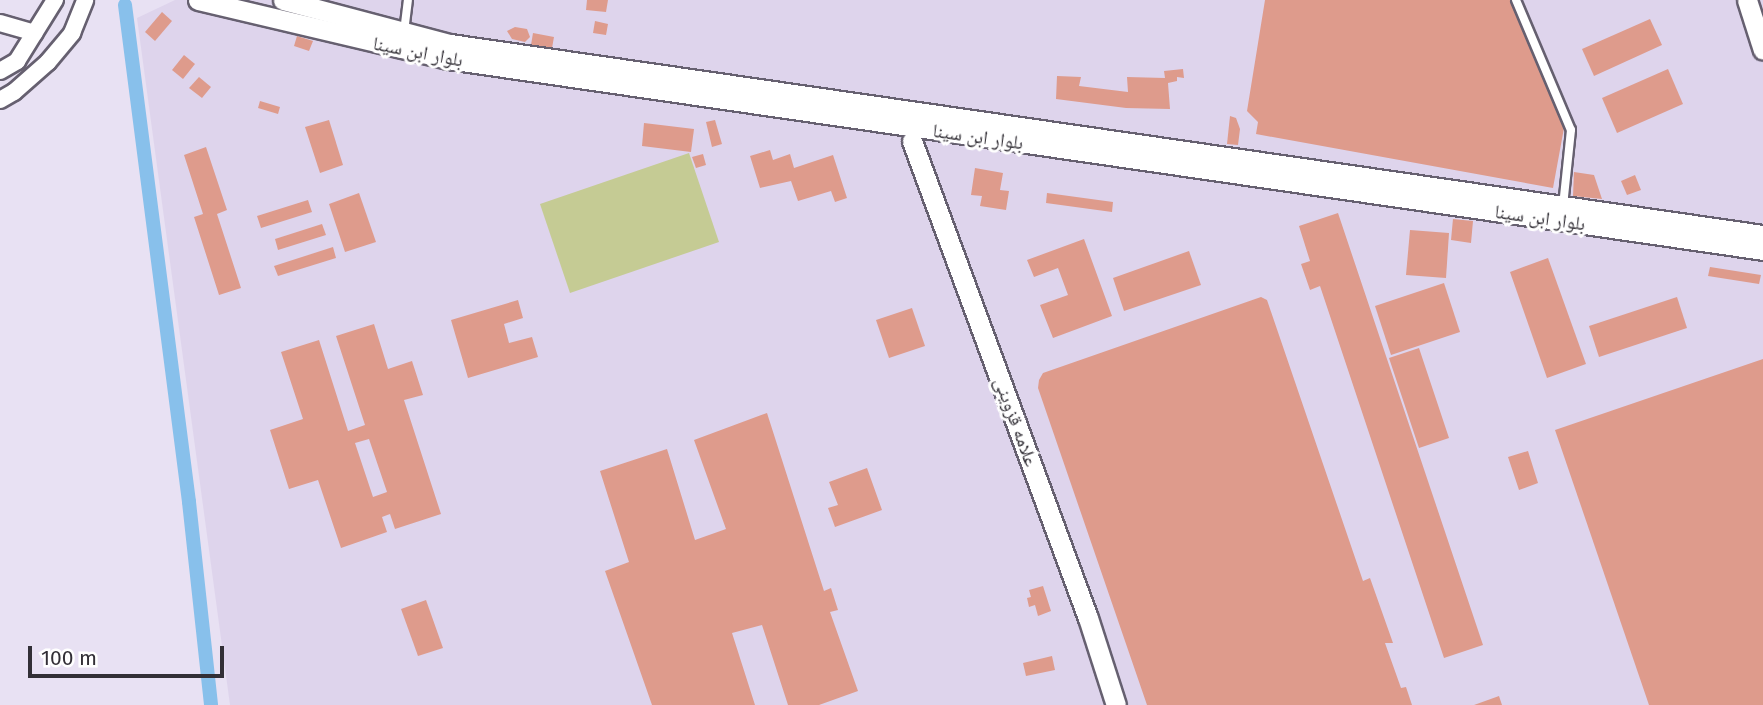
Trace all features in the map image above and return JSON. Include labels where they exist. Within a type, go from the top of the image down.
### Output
[{"type":"street","points":[[0,71],[17,61],[55,0]]},
{"type":"street","points":[[2,95],[48,62],[72,33],[85,0]]},
{"type":"street","name":"بلوار ابن سینا","points":[[198,0],[448,59],[1763,250]]},
{"type":"street","name":"بلوار ابن سینا","points":[[283,0],[450,44],[1763,235]]},
{"type":"street","points":[[1746,0],[1763,50]]},
{"type":"street","points":[[0,23],[35,33]]},
{"type":"street","name":"علامه قزوینی","points":[[912,141],[1088,618],[1116,705]]},
{"type":"lane","points":[[404,33],[408,0]]},
{"type":"lane","points":[[1516,0],[1571,130],[1563,206]]},
{"type":"shaded area","points":[[175,0],[1763,0],[1763,705],[230,705],[137,18]]},
{"type":"green space","points":[[689,153],[719,242],[570,293],[540,204]]},
{"type":"building","points":[[587,0],[608,0],[606,12],[586,10]]},
{"type":"building","points":[[1265,0],[1510,0],[1564,128],[1553,188],[1256,134],[1258,122],[1247,111]]},
{"type":"building","points":[[162,12],[172,21],[155,41],[145,32]]},
{"type":"building","points":[[1650,19],[1662,45],[1594,76],[1582,49]]},
{"type":"building","points":[[595,21],[608,24],[606,35],[593,33]]},
{"type":"building","points":[[515,27],[527,29],[530,37],[525,42],[512,39],[507,31]]},
{"type":"building","points":[[533,33],[554,37],[552,48],[531,45]]},
{"type":"building","points":[[297,36],[313,41],[309,51],[294,46]]},
{"type":"building","points":[[184,55],[195,64],[183,79],[172,70]]},
{"type":"building","points":[[1183,69],[1184,78],[1177,77],[1177,81],[1168,83],[1170,109],[1126,108],[1056,99],[1057,76],[1081,77],[1079,86],[1128,92],[1127,77],[1165,78],[1164,71]]},
{"type":"building","points":[[1668,69],[1683,104],[1617,133],[1602,98]]},
{"type":"building","points":[[199,77],[211,87],[202,98],[189,88]]},
{"type":"building","points":[[260,101],[280,107],[278,114],[258,108]]},
{"type":"building","points":[[1230,116],[1236,118],[1240,129],[1238,145],[1227,144]]},
{"type":"building","points":[[329,120],[343,165],[320,173],[305,127]]},
{"type":"building","points":[[715,120],[722,144],[712,147],[706,122]]},
{"type":"building","points":[[644,123],[694,129],[691,152],[642,146]]},
{"type":"building","points":[[206,147],[227,210],[217,214],[241,288],[219,295],[194,217],[203,214],[184,155]]},
{"type":"building","points":[[770,150],[773,160],[790,154],[794,168],[833,155],[847,198],[835,202],[831,191],[798,201],[791,181],[760,188],[750,156]]},
{"type":"building","points":[[703,154],[706,165],[696,168],[692,157]]},
{"type":"building","points":[[975,168],[1003,173],[1000,190],[1009,191],[1006,210],[980,206],[982,196],[971,195]]},
{"type":"building","points":[[1574,172],[1594,175],[1602,199],[1573,196]]},
{"type":"building","points":[[1635,175],[1641,190],[1627,195],[1621,181]]},
{"type":"building","points":[[359,193],[376,242],[345,252],[329,204]]},
{"type":"building","points":[[1047,193],[1113,202],[1112,212],[1046,203]]},
{"type":"building","points":[[308,200],[312,212],[261,228],[257,216]]},
{"type":"building","points":[[1338,213],[1483,645],[1444,658],[1320,286],[1310,290],[1301,264],[1310,261],[1299,226]]},
{"type":"building","points":[[1453,219],[1473,221],[1471,243],[1451,240]]},
{"type":"building","points":[[322,224],[326,235],[278,250],[275,239]]},
{"type":"building","points":[[1410,230],[1449,233],[1446,278],[1406,275]]},
{"type":"building","points":[[1084,239],[1112,316],[1053,338],[1040,305],[1068,295],[1058,268],[1034,277],[1027,260]]},
{"type":"building","points":[[333,247],[336,258],[278,276],[274,266]]},
{"type":"building","points":[[1189,251],[1201,285],[1124,311],[1113,278]]},
{"type":"building","points":[[1548,258],[1586,364],[1547,378],[1510,272]]},
{"type":"building","points":[[1710,267],[1761,275],[1759,284],[1708,276]]},
{"type":"building","points":[[1444,283],[1460,332],[1391,355],[1375,306]]},
{"type":"building","points":[[1261,297],[1267,300],[1363,581],[1370,578],[1393,643],[1385,643],[1401,688],[1406,687],[1412,705],[1147,705],[1038,388],[1039,380],[1043,373]]},
{"type":"building","points":[[1677,297],[1687,328],[1599,357],[1589,326]]},
{"type":"building","points":[[518,300],[523,318],[504,324],[509,343],[532,337],[538,357],[468,378],[451,320]]},
{"type":"building","points":[[912,308],[925,346],[889,358],[876,320]]},
{"type":"building","points":[[374,324],[388,369],[412,361],[423,395],[404,400],[441,514],[395,529],[390,514],[382,517],[387,532],[341,548],[318,480],[289,489],[270,430],[303,419],[281,352],[319,340],[348,431],[365,425],[336,336]],"holes":[[[369,439],[387,492],[373,497],[355,443]]]},
{"type":"building","points":[[1419,348],[1449,438],[1419,448],[1389,358]]},
{"type":"building","points":[[1763,359],[1763,705],[1649,705],[1555,430]]},
{"type":"building","points":[[767,413],[824,591],[831,588],[838,610],[830,612],[858,691],[819,705],[788,705],[762,625],[732,633],[755,705],[652,705],[605,571],[629,562],[600,471],[667,449],[695,540],[726,529],[694,440]]},
{"type":"building","points":[[1528,451],[1538,483],[1519,490],[1508,457]]},
{"type":"building","points":[[867,468],[882,510],[835,527],[828,508],[838,505],[829,482]]},
{"type":"building","points":[[1043,586],[1051,611],[1038,616],[1035,605],[1029,607],[1027,598],[1031,597],[1029,590]]},
{"type":"building","points":[[426,600],[443,648],[418,656],[401,609]]},
{"type":"building","points":[[1052,656],[1055,670],[1026,676],[1023,663]]},
{"type":"building","points":[[1499,696],[1502,705],[1474,705]]},
{"type":"waterway","points":[[125,5],[189,502],[211,705]]}]
